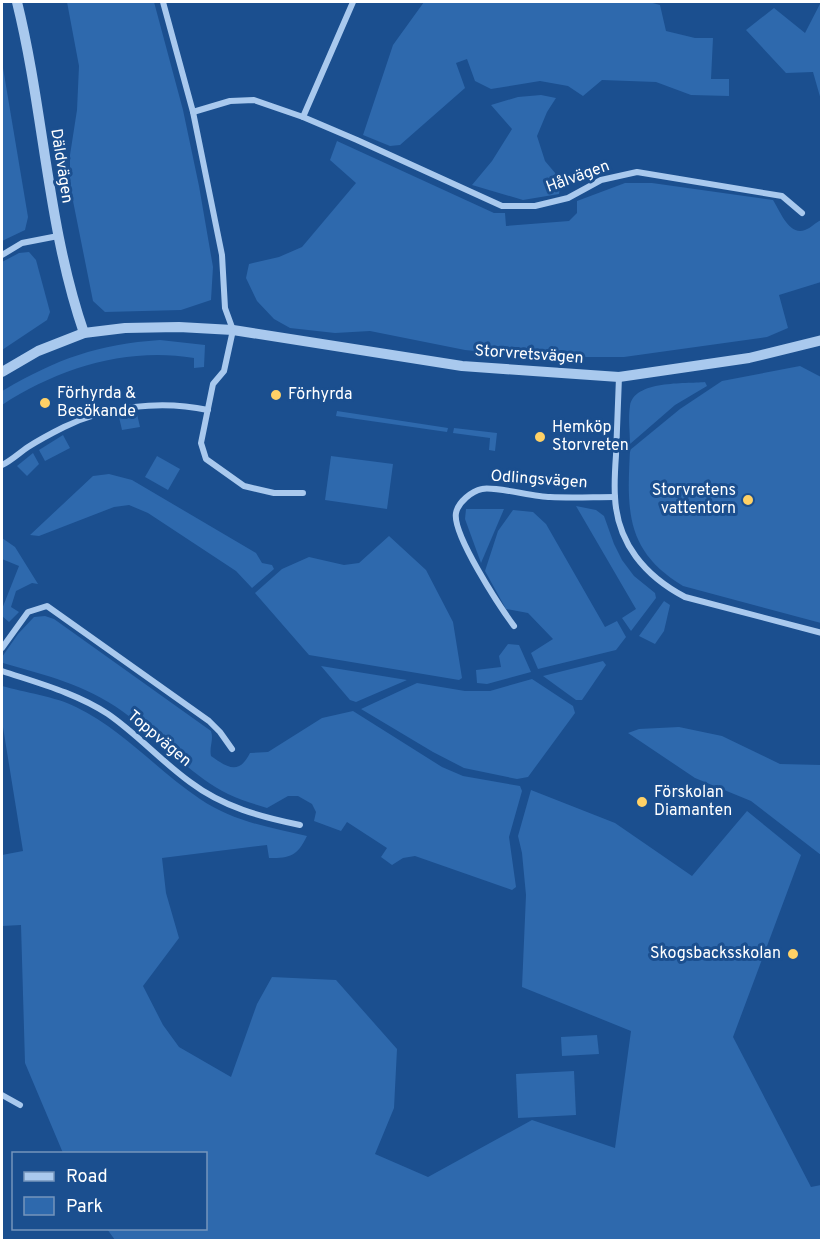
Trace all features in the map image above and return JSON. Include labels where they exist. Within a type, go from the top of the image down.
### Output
[{"type":"street","name":"Däldvägen","points":[[17,2],[28,51],[58,236],[84,333]]},
{"type":"street","points":[[163,2],[193,112],[222,255],[225,308],[233,330],[224,371],[213,384],[201,443],[206,459],[244,486],[274,493],[303,493]]},
{"type":"street","points":[[303,117],[353,2]]},
{"type":"street","name":"Hålvägen","points":[[193,112],[230,101],[254,100],[303,117],[502,206],[535,206],[568,198],[601,180],[637,172],[782,196],[802,213]]},
{"type":"street","points":[[2,255],[22,243],[58,236]]},
{"type":"street","name":"Storvretsvägen","points":[[2,372],[38,351],[84,333],[125,328],[179,327],[233,330],[462,366],[619,377],[749,358],[822,340]]},
{"type":"street","points":[[619,377],[615,497],[621,531],[631,552],[666,587],[700,602],[822,633]]},
{"type":"street","points":[[2,465],[64,427],[95,416],[124,409],[156,406],[189,406],[208,410]]},
{"type":"street","name":"Odlingsvägen","points":[[514,626],[480,574],[457,526],[458,507],[470,494],[483,488],[549,497],[615,497]]},
{"type":"street","points":[[2,648],[28,612],[47,606],[209,722],[220,732],[232,749]]},
{"type":"street","name":"Toppvägen","points":[[2,671],[60,690],[110,715],[190,783],[220,800],[250,813],[300,825]]},
{"type":"street","points":[[2,1095],[20,1105]]},
{"type":"green space","points":[[67,2],[154,2],[183,110],[199,186],[213,267],[211,300],[181,310],[105,312],[93,301],[70,186],[70,155],[77,110],[79,66]]},
{"type":"green space","points":[[424,2],[649,2],[660,5],[666,31],[695,38],[713,38],[711,79],[729,79],[729,96],[691,95],[656,82],[602,80],[583,96],[568,86],[540,81],[491,89],[475,81],[467,59],[456,63],[465,88],[400,145],[390,146],[363,135],[393,45]]},
{"type":"green space","points":[[821,2],[821,100],[813,72],[786,73],[746,30],[774,8],[805,33]]},
{"type":"green space","points":[[2,62],[28,217],[25,230],[2,241]]},
{"type":"green space","points":[[541,95],[556,98],[537,136],[545,161],[561,180],[559,194],[523,200],[472,185],[492,161],[512,129],[491,105],[518,97]]},
{"type":"green space","points":[[337,141],[494,213],[505,213],[506,226],[569,221],[577,213],[577,201],[625,183],[652,183],[773,200],[794,229],[805,230],[821,220],[821,282],[779,295],[788,328],[767,337],[624,357],[535,357],[465,350],[370,331],[335,333],[290,328],[274,319],[257,301],[246,278],[249,264],[279,257],[302,247],[356,183],[330,160]]},
{"type":"green space","points":[[29,252],[36,260],[50,312],[47,320],[2,350],[2,262],[19,253]]},
{"type":"green space","points":[[160,340],[205,345],[204,367],[194,368],[194,358],[169,355],[118,358],[46,380],[2,405],[2,391],[60,362],[97,349]]},
{"type":"green space","points":[[800,366],[821,377],[821,623],[683,586],[664,573],[650,558],[640,543],[630,510],[630,450],[680,409],[722,381]]},
{"type":"green space","points":[[705,382],[707,386],[675,405],[630,444],[630,406],[641,392],[662,385]]},
{"type":"green space","points":[[337,411],[448,428],[447,432],[336,416]]},
{"type":"green space","points":[[137,414],[140,427],[122,430],[119,417]]},
{"type":"green space","points":[[454,428],[497,433],[495,451],[489,450],[490,438],[453,433]]},
{"type":"green space","points":[[63,435],[70,448],[45,461],[39,450]]},
{"type":"green space","points":[[33,453],[39,464],[27,476],[17,466]]},
{"type":"green space","points":[[157,456],[180,469],[168,490],[145,477]]},
{"type":"green space","points":[[331,456],[393,464],[387,509],[325,500]]},
{"type":"green space","points":[[109,474],[132,480],[256,553],[262,563],[272,565],[274,569],[252,588],[236,571],[148,513],[129,505],[114,507],[39,536],[30,535],[93,476]]},
{"type":"green space","points":[[576,506],[596,510],[604,516],[622,560],[634,576],[655,593],[656,598],[631,631],[622,618],[636,609]]},
{"type":"green space","points":[[466,509],[504,509],[481,563],[465,519]]},
{"type":"green space","points":[[513,510],[533,512],[546,524],[605,627],[617,621],[626,637],[616,650],[538,669],[531,653],[553,639],[528,613],[506,609],[485,571],[498,531]]},
{"type":"green space","points":[[389,536],[426,570],[453,622],[462,678],[459,680],[309,655],[255,593],[282,569],[309,557],[344,565],[359,563]]},
{"type":"green space","points":[[2,538],[15,547],[38,584],[32,583],[16,591],[11,607],[19,612],[9,622],[2,616],[2,609],[19,566],[2,559]]},
{"type":"green space","points":[[664,601],[670,605],[664,631],[655,644],[639,636]]},
{"type":"green space","points":[[45,616],[54,619],[211,731],[211,756],[228,766],[237,767],[246,760],[250,753],[268,752],[322,718],[353,711],[442,767],[463,776],[520,786],[522,791],[509,837],[516,887],[512,890],[415,856],[403,858],[392,865],[381,857],[387,848],[347,822],[341,831],[314,821],[316,812],[312,804],[298,796],[288,796],[267,808],[237,798],[213,786],[186,766],[135,721],[108,702],[65,682],[3,663],[2,657],[18,634],[34,617]]},
{"type":"green space","points":[[508,644],[519,645],[531,672],[487,684],[477,683],[476,670],[501,667],[499,656]]},
{"type":"green space","points":[[603,661],[606,665],[582,700],[576,700],[543,676]]},
{"type":"green space","points":[[321,666],[407,680],[356,702],[350,700]]},
{"type":"green space","points":[[532,679],[573,706],[575,713],[528,777],[517,779],[464,768],[361,709],[417,683],[465,691],[490,691]]},
{"type":"green space","points":[[2,686],[59,700],[93,716],[109,727],[184,788],[212,807],[252,823],[307,836],[296,852],[283,857],[269,858],[267,845],[162,858],[166,893],[179,938],[143,986],[163,1025],[179,1047],[231,1077],[257,1004],[272,977],[336,980],[397,1049],[394,1108],[375,1154],[428,1177],[532,1120],[615,1148],[631,1031],[522,987],[526,895],[518,836],[531,790],[615,823],[692,876],[747,811],[801,855],[733,1037],[811,1187],[821,1185],[821,1240],[115,1240],[108,1230],[207,1230],[207,1152],[63,1152],[25,1063],[21,925],[2,926],[2,855],[23,851],[2,721]]},
{"type":"green space","points":[[679,727],[722,736],[780,764],[821,765],[821,855],[751,801],[695,778],[628,733],[639,729]]},
{"type":"green space","points":[[597,1035],[599,1054],[562,1056],[561,1037]]},
{"type":"green space","points":[[574,1071],[576,1115],[518,1118],[516,1074]]},
{"type":"place","name":"Förhyrda","points":[[276,395]]},
{"type":"place","name":"Förhyrda & Besökande","points":[[45,403]]},
{"type":"place","name":"Hemköp Storvreten","points":[[540,437]]},
{"type":"place","name":"Storvretens vattentorn","points":[[748,500]]},
{"type":"place","name":"Förskolan Diamanten","points":[[642,802]]},
{"type":"place","name":"Skogsbacksskolan","points":[[793,954]]}]
